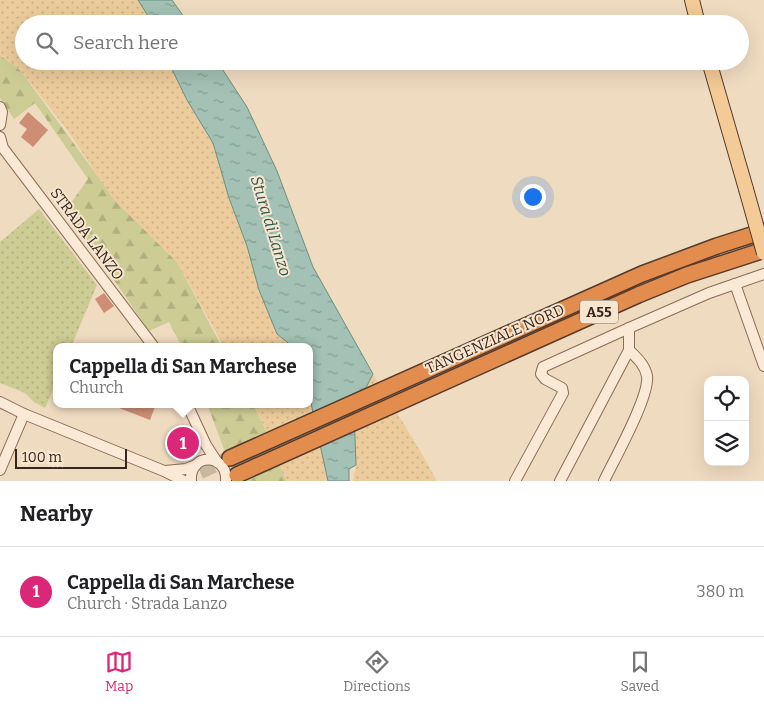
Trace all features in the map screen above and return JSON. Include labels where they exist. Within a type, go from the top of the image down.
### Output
[{"type":"highway","points":[[717,246],[764,220]]},
{"type":"highway","name":"TANGENZIALE NORD","points":[[229,458],[642,274],[764,231]]},
{"type":"highway","name":"TANGENZIALE NORD","points":[[236,476],[438,383],[638,295],[687,276],[764,252]]},
{"type":"main road","points":[[692,0],[696,15]]},
{"type":"main road","points":[[701,0],[705,15]]},
{"type":"main road","points":[[712,70],[750,188],[764,224]]},
{"type":"main road","points":[[720,70],[764,252]]},
{"type":"street","points":[[0,107],[2,112],[0,126]]},
{"type":"street","name":"STRADA LANZO","points":[[0,137],[3,148],[151,343]]},
{"type":"street","points":[[515,481],[563,393],[562,388],[545,379],[541,374],[543,367],[709,293],[764,274]]},
{"type":"street","points":[[735,284],[764,366]]},
{"type":"street","points":[[560,481],[629,350],[629,328]]},
{"type":"street","points":[[604,481],[643,401],[647,376],[641,361],[629,350]]},
{"type":"street","points":[[1,404],[184,481]]},
{"type":"street","points":[[188,408],[206,445],[229,458]]},
{"type":"street","points":[[0,470],[24,414]]},
{"type":"street","points":[[191,481],[192,470],[199,463],[205,449],[201,434]]},
{"type":"street","points":[[164,471],[186,469],[208,460],[229,458]]},
{"type":"street","points":[[229,458],[225,470],[236,476]]},
{"type":"green space","points":[[0,55],[15,66],[15,70],[20,70],[116,201],[177,262],[220,343],[180,343],[169,322],[149,331],[66,210],[88,179],[35,103],[14,119],[0,98]]},
{"type":"green space","points":[[39,209],[97,285],[73,343],[53,343],[53,389],[45,408],[34,402],[25,393],[0,383],[0,242]]},
{"type":"green space","points":[[209,408],[255,408],[291,481],[236,481]]},
{"type":"sand","points":[[0,0],[138,0],[147,15],[15,15],[15,66],[0,55]]},
{"type":"sand","points":[[20,70],[172,70],[187,100],[213,143],[229,198],[247,246],[259,290],[277,334],[288,343],[222,343],[177,262],[113,199],[68,131]]},
{"type":"sand","points":[[373,374],[437,481],[353,481],[356,465],[354,411],[360,390]]},
{"type":"sand","points":[[313,407],[328,481],[286,481],[255,408]]},
{"type":"water","points":[[138,0],[172,0],[183,15],[147,15]]},
{"type":"water","name":"Stura di Lanzo","points":[[172,70],[223,70],[247,107],[277,171],[313,267],[373,374],[354,411],[356,465],[349,469],[349,481],[328,481],[312,408],[313,343],[288,343],[277,334],[259,290],[247,246],[229,198],[213,143],[187,100]]},
{"type":"building","points":[[28,112],[48,130],[33,147],[21,137],[27,129],[19,123]]},
{"type":"building","points":[[104,293],[114,306],[104,313],[95,299]]},
{"type":"building","points":[[119,408],[154,408],[150,420]]},
{"type":"tunnel","points":[[179,481],[230,458]]},
{"type":"place","name":"Cappella di San Marchese","points":[[183,443]]}]
